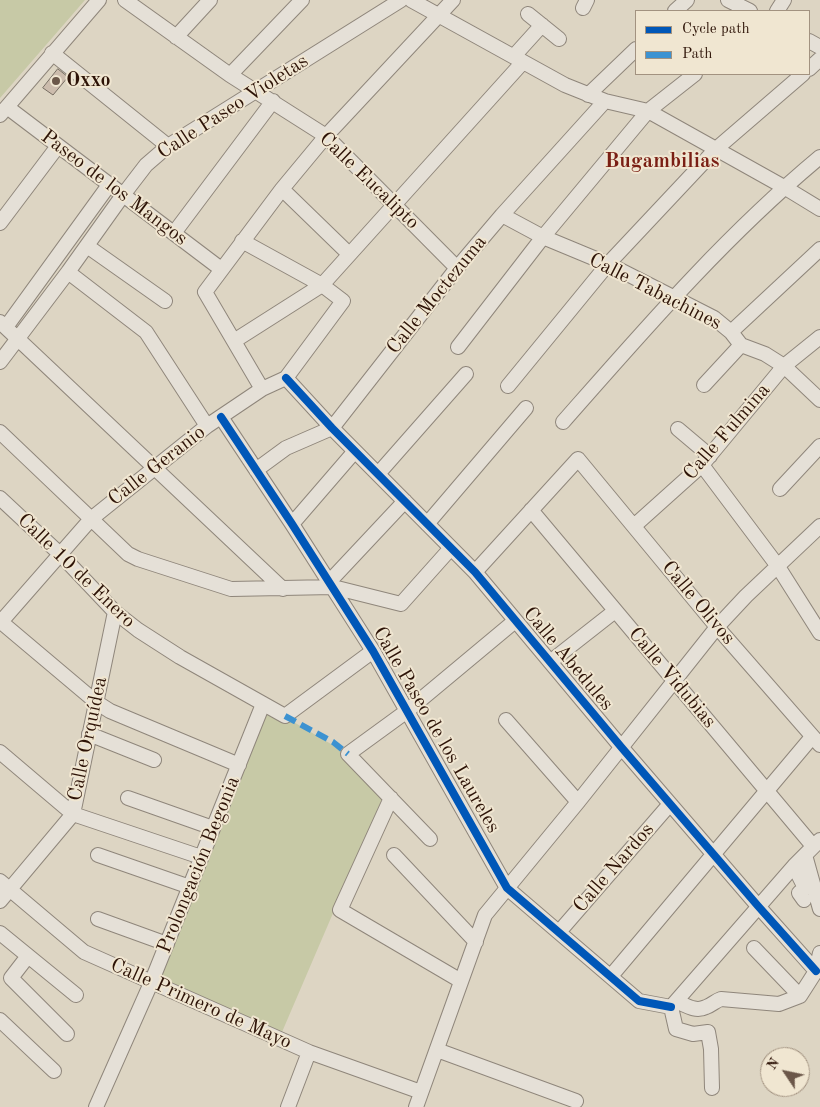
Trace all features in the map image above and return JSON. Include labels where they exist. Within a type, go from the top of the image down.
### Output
[{"type":"street","points":[[3,111],[99,0]]},
{"type":"street","name":"Calle Eucalipto","points":[[125,0],[230,75],[326,136],[458,268]]},
{"type":"street","points":[[176,37],[210,0]]},
{"type":"street","points":[[230,75],[302,0]]},
{"type":"street","name":"Calle Paseo Violetas","points":[[0,362],[146,165],[168,146],[401,0]]},
{"type":"street","points":[[411,0],[588,95],[648,111],[716,148],[820,209]]},
{"type":"street","points":[[262,389],[205,292],[282,189],[326,136],[453,0]]},
{"type":"street","points":[[676,10],[687,0]]},
{"type":"street","points":[[731,1],[748,10]]},
{"type":"street","points":[[528,14],[558,39]]},
{"type":"street","points":[[234,341],[322,285],[394,205],[518,59],[542,25]]},
{"type":"street","points":[[588,95],[635,50]]},
{"type":"street","points":[[52,53],[168,146]]},
{"type":"street","points":[[810,68],[820,59]]},
{"type":"street","points":[[458,348],[543,237],[648,111],[694,75]]},
{"type":"street","points":[[508,386],[608,264],[716,148],[802,75]]},
{"type":"street","points":[[174,233],[273,101]]},
{"type":"street","name":"Calle Moctezuma","points":[[256,470],[286,448],[332,428],[502,215],[605,101]]},
{"type":"street","name":"Paseo de los Mangos","points":[[3,111],[58,146],[221,269]]},
{"type":"street","points":[[0,223],[58,146]]},
{"type":"street","points":[[563,422],[673,298],[784,187],[820,157]]},
{"type":"street","points":[[109,185],[3,325],[283,589]]},
{"type":"street","points":[[282,189],[350,254]]},
{"type":"street","name":"Calle Tabachines","points":[[502,215],[543,237],[608,264],[714,318],[731,332],[741,346],[765,354],[784,366],[820,400]]},
{"type":"street","points":[[242,241],[322,285]]},
{"type":"street","points":[[87,246],[165,301]]},
{"type":"street","points":[[731,332],[820,249]]},
{"type":"street","points":[[68,272],[146,332],[207,426]]},
{"type":"street","name":"Calle Geranio","points":[[0,622],[91,519],[207,426],[262,389],[286,378],[343,301],[322,285]]},
{"type":"street","name":"Calle Fulmina","points":[[634,526],[706,461],[784,366],[820,337]]},
{"type":"street","points":[[704,385],[741,346]]},
{"type":"street","points":[[378,474],[466,374]]},
{"type":"street","name":"Calle Abedules","points":[[286,378],[332,428],[475,572],[622,748],[816,971]]},
{"type":"street","points":[[427,524],[526,408]]},
{"type":"street","name":"Calle Paseo de los Laureles","points":[[221,417],[373,651],[507,888],[639,1001],[674,1004],[694,1009],[706,1007],[721,998],[778,1004],[800,996]]},
{"type":"street","points":[[678,429],[706,461],[820,633]]},
{"type":"street","points":[[0,432],[128,554],[138,559],[231,589],[283,589],[331,584],[401,604],[451,548]]},
{"type":"street","points":[[780,489],[820,446]]},
{"type":"street","points":[[292,524],[355,451]]},
{"type":"street","name":"Calle Olivos","points":[[531,510],[578,459],[717,627],[816,741]]},
{"type":"street","name":"Calle 10 de Enero","points":[[0,498],[60,554],[115,612],[138,630],[180,657],[284,716],[373,651]]},
{"type":"street","points":[[331,584],[405,501]]},
{"type":"street","points":[[475,572],[531,510]]},
{"type":"street","name":"Calle Vidubias","points":[[531,510],[812,847]]},
{"type":"street","points":[[416,1107],[485,915],[622,748],[717,627],[746,596],[820,526]]},
{"type":"street","points":[[550,662],[615,610]]},
{"type":"street","name":"Calle Orquídea","points":[[0,901],[5,885],[73,814],[115,612]]},
{"type":"street","points":[[430,839],[348,754],[407,711],[515,621]]},
{"type":"street","points":[[0,622],[96,702],[110,711],[239,765]]},
{"type":"street","name":"Prolongación Begonia","points":[[96,1107],[151,983],[263,704]]},
{"type":"street","points":[[506,720],[578,802]]},
{"type":"street","points":[[89,734],[154,760]]},
{"type":"street","points":[[611,976],[766,790],[816,741]]},
{"type":"street","points":[[0,752],[73,814],[202,858]]},
{"type":"street","points":[[128,798],[213,828]]},
{"type":"street","points":[[391,798],[340,910],[461,981]]},
{"type":"street","name":"Calle Nardos","points":[[559,932],[670,804]]},
{"type":"street","points":[[712,1088],[711,1049],[708,1032],[693,1034],[676,1029],[674,1004],[758,906],[812,847]]},
{"type":"street","points":[[812,847],[820,909]]},
{"type":"street","points":[[98,855],[190,887]]},
{"type":"street","points":[[394,855],[476,942]]},
{"type":"street","points":[[794,866],[805,888],[799,893],[804,900]]},
{"type":"street","name":"Calle Primero de Mayo","points":[[5,885],[84,952],[309,1052],[421,1092]]},
{"type":"street","points":[[98,918],[167,944]]},
{"type":"street","points":[[0,932],[76,995]]},
{"type":"street","points":[[754,948],[800,996],[816,971],[820,953]]},
{"type":"street","points":[[28,956],[11,978],[67,1034]]},
{"type":"street","points":[[0,1020],[54,1071]]},
{"type":"street","points":[[437,1050],[576,1100]]},
{"type":"street","points":[[288,1107],[309,1052]]},
{"type":"green space","points":[[0,0],[85,0],[0,98]]},
{"type":"green space","points":[[263,704],[348,754],[385,792],[279,1039],[151,983]]},
{"type":"building","points":[[58,69],[68,77],[53,95],[43,88]]},
{"type":"marked path","points":[[285,716],[333,742],[348,754]]},
{"type":"cycle path","points":[[286,378],[332,428],[475,572],[622,748],[816,971]]},
{"type":"cycle path","points":[[221,417],[373,651],[507,888],[639,1001],[671,1007]]},
{"type":"place","name":"Oxxo","points":[[56,81]]},
{"type":"district","name":"Bugambilias","points":[[662,161]]}]
